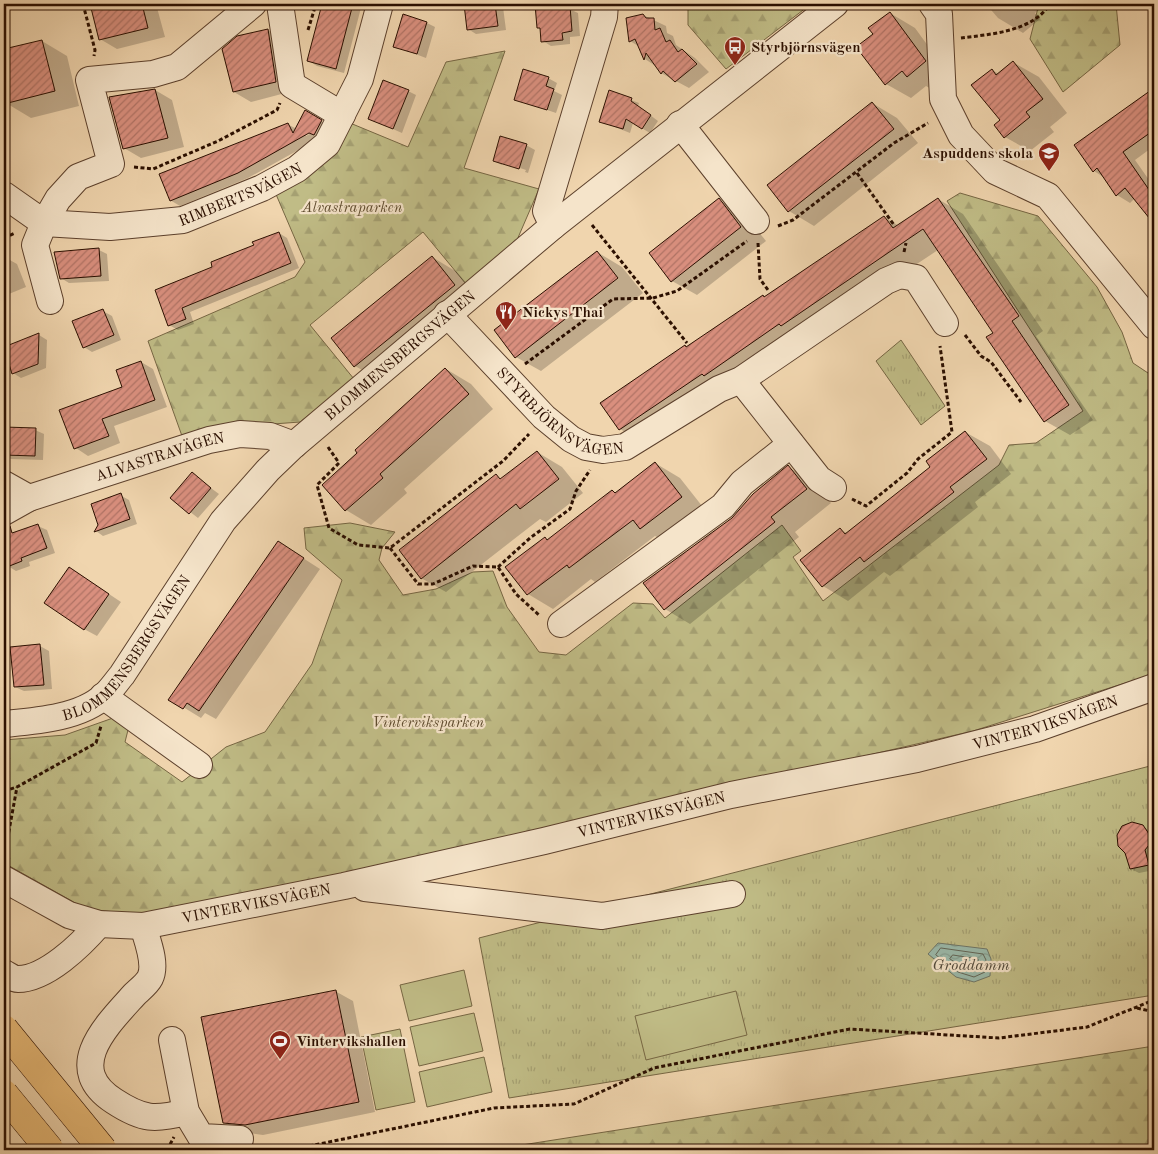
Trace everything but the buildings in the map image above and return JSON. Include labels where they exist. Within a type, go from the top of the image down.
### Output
[{"type":"highway","points":[[4,1028],[103,1150]]},
{"type":"highway","points":[[4,1094],[50,1150]]},
{"type":"street","points":[[50,301],[35,245],[44,223],[58,199],[78,177],[111,164],[89,80],[153,74],[177,67],[253,4]]},
{"type":"street","points":[[280,4],[292,85],[342,115]]},
{"type":"street","name":"RIMBERTSVÄGEN","points":[[44,223],[110,227],[183,220],[262,188],[297,169],[327,144],[342,115],[360,79],[380,4]]},
{"type":"street","points":[[553,226],[546,211],[604,17],[605,4]]},
{"type":"street","name":"BLOMMENSBERGSVÄGEN","points":[[4,724],[60,716],[89,706],[104,696],[122,675],[223,521],[268,470],[294,445],[553,226],[834,4]]},
{"type":"street","points":[[932,4],[939,14],[943,99],[962,135],[995,171],[1048,196],[1154,326]]},
{"type":"street","points":[[680,124],[757,228]]},
{"type":"street","points":[[4,195],[44,223]]},
{"type":"street","name":"STYRBJÖRNSVÄGEN","points":[[447,314],[544,417],[586,447],[602,450],[625,447],[719,389],[741,380],[886,281],[900,275],[916,278],[945,323]]},
{"type":"street","points":[[741,380],[819,479],[833,488]]},
{"type":"street","name":"ALVASTRAVÄGEN","points":[[4,512],[16,500],[208,440],[240,434],[270,436],[294,445]]},
{"type":"street","points":[[561,624],[723,506],[742,483],[792,444]]},
{"type":"street","points":[[4,484],[16,500]]},
{"type":"street","name":"VINTERVIKSVÄGEN","points":[[4,879],[69,914],[99,924],[143,926],[344,886],[544,841],[731,795],[918,759],[1035,729],[1154,687]]},
{"type":"street","points":[[104,696],[200,765]]},
{"type":"street","points":[[344,886],[602,916],[732,894]]},
{"type":"street","points":[[4,973],[16,979],[39,976],[85,940],[99,924]]},
{"type":"street","points":[[143,926],[152,958],[150,978],[95,1042],[90,1061],[92,1079],[106,1096],[130,1112],[158,1119],[186,1112]]},
{"type":"street","points":[[172,1040],[186,1112],[201,1137],[240,1140]]},
{"type":"path","points":[[83,4],[95,50]]},
{"type":"path","points":[[305,40],[316,4]]},
{"type":"path","points":[[941,40],[997,34],[1017,29],[1046,11],[1050,4]]},
{"type":"path","points":[[111,164],[153,169],[218,141],[276,110],[292,85]]},
{"type":"path","points":[[506,378],[613,298],[653,298],[677,291],[757,228],[794,220],[894,143],[927,125],[943,99]]},
{"type":"path","points":[[857,173],[894,225]]},
{"type":"path","points":[[577,207],[653,298],[687,343]]},
{"type":"path","points":[[757,228],[760,279],[768,290]]},
{"type":"path","points":[[833,488],[866,506],[907,473],[918,458],[952,432],[939,339],[945,323],[962,331],[981,356],[991,362],[1021,402]]},
{"type":"path","points":[[314,427],[340,463],[317,485],[329,528],[358,545],[390,548],[503,461],[544,417]]},
{"type":"path","points":[[390,548],[418,584],[433,584],[472,566],[498,567],[530,538],[570,509],[576,491],[602,450]]},
{"type":"path","points":[[498,567],[516,594],[541,617],[561,624]]},
{"type":"path","points":[[4,791],[17,787],[96,743],[102,727]]},
{"type":"path","points":[[4,861],[17,787]]},
{"type":"path","points":[[290,1150],[494,1108],[574,1104],[654,1068],[850,1029],[999,1038],[1087,1026],[1154,1000]]},
{"type":"path","points":[[1137,1008],[1154,1012]]},
{"type":"green space","points":[[688,4],[811,4],[726,69],[688,25]]},
{"type":"green space","points":[[1039,4],[1116,4],[1120,45],[1063,92],[1030,39]]},
{"type":"green space","name":"Alvastraparken","points":[[505,51],[464,168],[539,189],[517,240],[466,284],[423,232],[310,325],[354,379],[300,422],[206,429],[182,436],[148,341],[295,277],[305,262],[275,192],[350,123],[408,147],[446,62]]},
{"type":"green space","name":"Vinterviksparken","points":[[960,193],[1038,216],[1097,287],[1122,332],[1133,363],[1154,377],[1154,674],[973,731],[435,855],[144,915],[86,909],[4,863],[4,740],[65,735],[113,718],[128,730],[125,742],[182,782],[226,747],[265,732],[312,664],[342,580],[306,549],[304,528],[350,523],[395,532],[382,548],[379,560],[403,595],[436,589],[473,572],[493,571],[507,607],[539,652],[566,655],[633,603],[653,604],[665,618],[782,525],[801,551],[793,557],[823,601],[999,465],[1009,445],[1036,443],[1083,411],[947,201]]},
{"type":"green space","points":[[901,340],[945,406],[921,425],[876,361]]},
{"type":"green space","points":[[1154,765],[1154,995],[509,1098],[479,938]]},
{"type":"green space","points":[[464,970],[472,1006],[409,1021],[400,985]]},
{"type":"green space","points":[[736,991],[747,1035],[646,1060],[635,1016]]},
{"type":"green space","points":[[474,1013],[483,1051],[419,1066],[410,1027]]},
{"type":"green space","points":[[400,1029],[415,1102],[376,1110],[361,1037]]},
{"type":"green space","points":[[1154,1046],[1154,1150],[490,1150]]},
{"type":"green space","points":[[484,1057],[492,1092],[427,1107],[419,1072]]},
{"type":"water","name":"Groddamm","points":[[938,943],[987,949],[991,959],[990,976],[974,982],[956,977],[928,954]]},
{"type":"place","name":"Styrbjörnsvägen","points":[[735,66]]},
{"type":"place","name":"Aspuddens skola","points":[[1049,172]]},
{"type":"place","name":"Nickys Thai","points":[[506,331]]},
{"type":"place","name":"Vintervikshallen","points":[[280,1060]]}]
